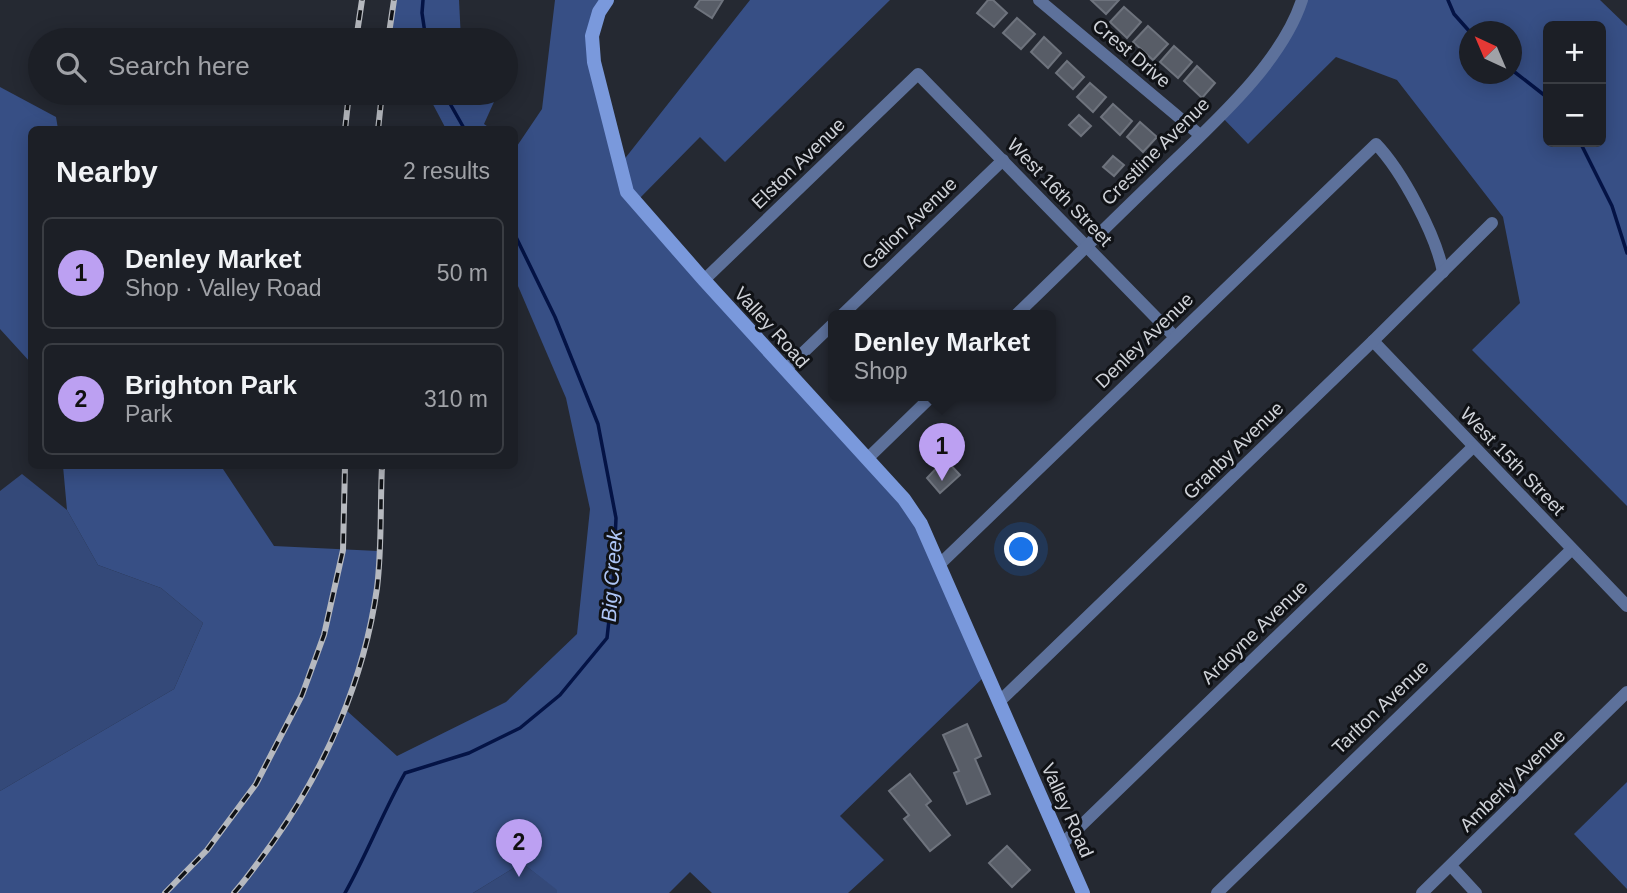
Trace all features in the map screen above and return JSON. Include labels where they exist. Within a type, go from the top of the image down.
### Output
[{"type":"street","name":"Valley Road","points":[[607,0],[599,12],[592,36],[594,62],[626,192],[906,501],[921,524],[1083,893]]},
{"type":"street","name":"Crest Drive","points":[[1039,0],[1200,135]]},
{"type":"street","name":"Crestline Avenue","points":[[1021,310],[1261,72],[1290,30],[1302,0]]},
{"type":"street","name":"Elston Avenue","points":[[704,280],[918,74]]},
{"type":"street","name":"West 16th Street","points":[[918,74],[1174,336]]},
{"type":"street","name":"Denley Avenue","points":[[940,564],[1376,144],[1400,174],[1440,253],[1443,272]]},
{"type":"street","name":"Galion Avenue","points":[[847,310],[1003,160]]},
{"type":"street","name":"Granby Avenue","points":[[999,702],[1492,223]]},
{"type":"street","points":[[786,369],[828,329]]},
{"type":"street","name":"West 15th Street","points":[[1373,341],[1627,606]]},
{"type":"street","points":[[867,459],[927,401]]},
{"type":"street","name":"Ardoyne Avenue","points":[[1062,844],[1473,447]]},
{"type":"street","name":"Tarlton Avenue","points":[[1217,893],[1571,550]]},
{"type":"street","name":"Amberly Avenue","points":[[1422,893],[1627,692]]},
{"type":"street","points":[[1451,866],[1476,893]]},
{"type":"shaded area","points":[[394,0],[459,0],[460,28],[390,28]]},
{"type":"shaded area","points":[[555,0],[607,0],[592,36],[619,166],[750,0],[890,0],[725,162],[700,137],[636,202],[906,501],[987,674],[840,816],[884,860],[848,893],[712,893],[690,872],[669,893],[557,893],[557,890],[522,863],[473,893],[0,893],[0,791],[174,689],[203,623],[161,588],[98,565],[67,510],[63,469],[223,469],[274,546],[378,551],[367,631],[346,710],[397,756],[506,702],[577,634],[590,509],[566,398],[518,286],[518,145],[542,109]]},
{"type":"shaded area","points":[[1302,0],[1600,0],[1627,26],[1627,506],[1472,350],[1520,303],[1503,217],[1397,80],[1336,57],[1248,144],[1220,115],[1261,72]]},
{"type":"shaded area","points":[[0,87],[28,102],[28,105],[34,105],[56,117],[58,126],[28,126],[28,360],[0,329]]},
{"type":"shaded area","points":[[433,105],[493,105],[484,124],[487,126],[444,126]]},
{"type":"shaded area","points":[[22,474],[67,510],[98,565],[161,588],[203,623],[174,689],[0,791],[0,491]]},
{"type":"shaded area","points":[[1627,782],[1627,889],[1574,834]]},
{"type":"shaded area","points":[[522,863],[558,890],[557,893],[473,893]]},
{"type":"building","points":[[700,0],[723,0],[712,18],[695,7]]},
{"type":"building","points":[[988,0],[993,0],[1007,13],[994,27],[977,13]]},
{"type":"building","points":[[1091,0],[1119,0],[1106,14]]},
{"type":"building","points":[[1124,7],[1141,22],[1127,38],[1110,22]]},
{"type":"building","points":[[1017,18],[1035,34],[1021,49],[1003,33]]},
{"type":"building","points":[[1148,26],[1168,44],[1153,60],[1133,42]]},
{"type":"building","points":[[1044,37],[1061,53],[1048,68],[1031,52]]},
{"type":"building","points":[[1174,46],[1192,62],[1178,78],[1160,62]]},
{"type":"building","points":[[1067,61],[1084,77],[1073,89],[1056,73]]},
{"type":"building","points":[[1197,66],[1215,83],[1202,98],[1184,81]]},
{"type":"building","points":[[1090,83],[1106,97],[1093,112],[1077,97]]},
{"type":"building","points":[[1113,104],[1132,121],[1120,135],[1101,117]]},
{"type":"building","points":[[1079,115],[1091,126],[1081,136],[1069,125]]},
{"type":"building","points":[[1140,122],[1157,137],[1143,152],[1127,137]]},
{"type":"building","points":[[1113,156],[1124,165],[1114,176],[1103,167]]},
{"type":"building","points":[[945,459],[960,475],[940,493],[927,478]]},
{"type":"building","points":[[967,724],[981,756],[975,759],[990,794],[967,804],[954,773],[959,771],[943,735]]},
{"type":"building","points":[[910,774],[931,801],[926,805],[950,835],[930,851],[904,819],[909,815],[889,791]]},
{"type":"building","points":[[1007,846],[1030,870],[1012,887],[989,863]]},
{"type":"waterway","name":"Big Creek","points":[[423,0],[424,28]]},
{"type":"waterway","points":[[1448,0],[1460,21]]},
{"type":"waterway","points":[[1522,78],[1543,94]]},
{"type":"waterway","name":"Big Creek","points":[[451,105],[463,126]]},
{"type":"waterway","points":[[1582,147],[1612,206],[1627,253]]},
{"type":"waterway","name":"Big Creek","points":[[345,893],[405,773],[469,753],[520,728],[560,695],[607,638],[616,518],[598,424],[555,317],[518,241]]},
{"type":"railway","points":[[358,28],[362,0]]},
{"type":"railway","points":[[390,28],[394,0]]},
{"type":"railway","points":[[345,126],[348,105]]},
{"type":"railway","points":[[378,126],[381,105]]},
{"type":"railway","points":[[165,893],[207,850],[256,784],[302,695],[324,635],[343,550],[345,469]]},
{"type":"railway","points":[[234,893],[273,842],[310,784],[352,689],[363,656],[377,588],[382,469]]},
{"type":"place","name":"Denley Market","points":[[942,481]]},
{"type":"place","name":"Brighton Park","points":[[519,877]]}]
